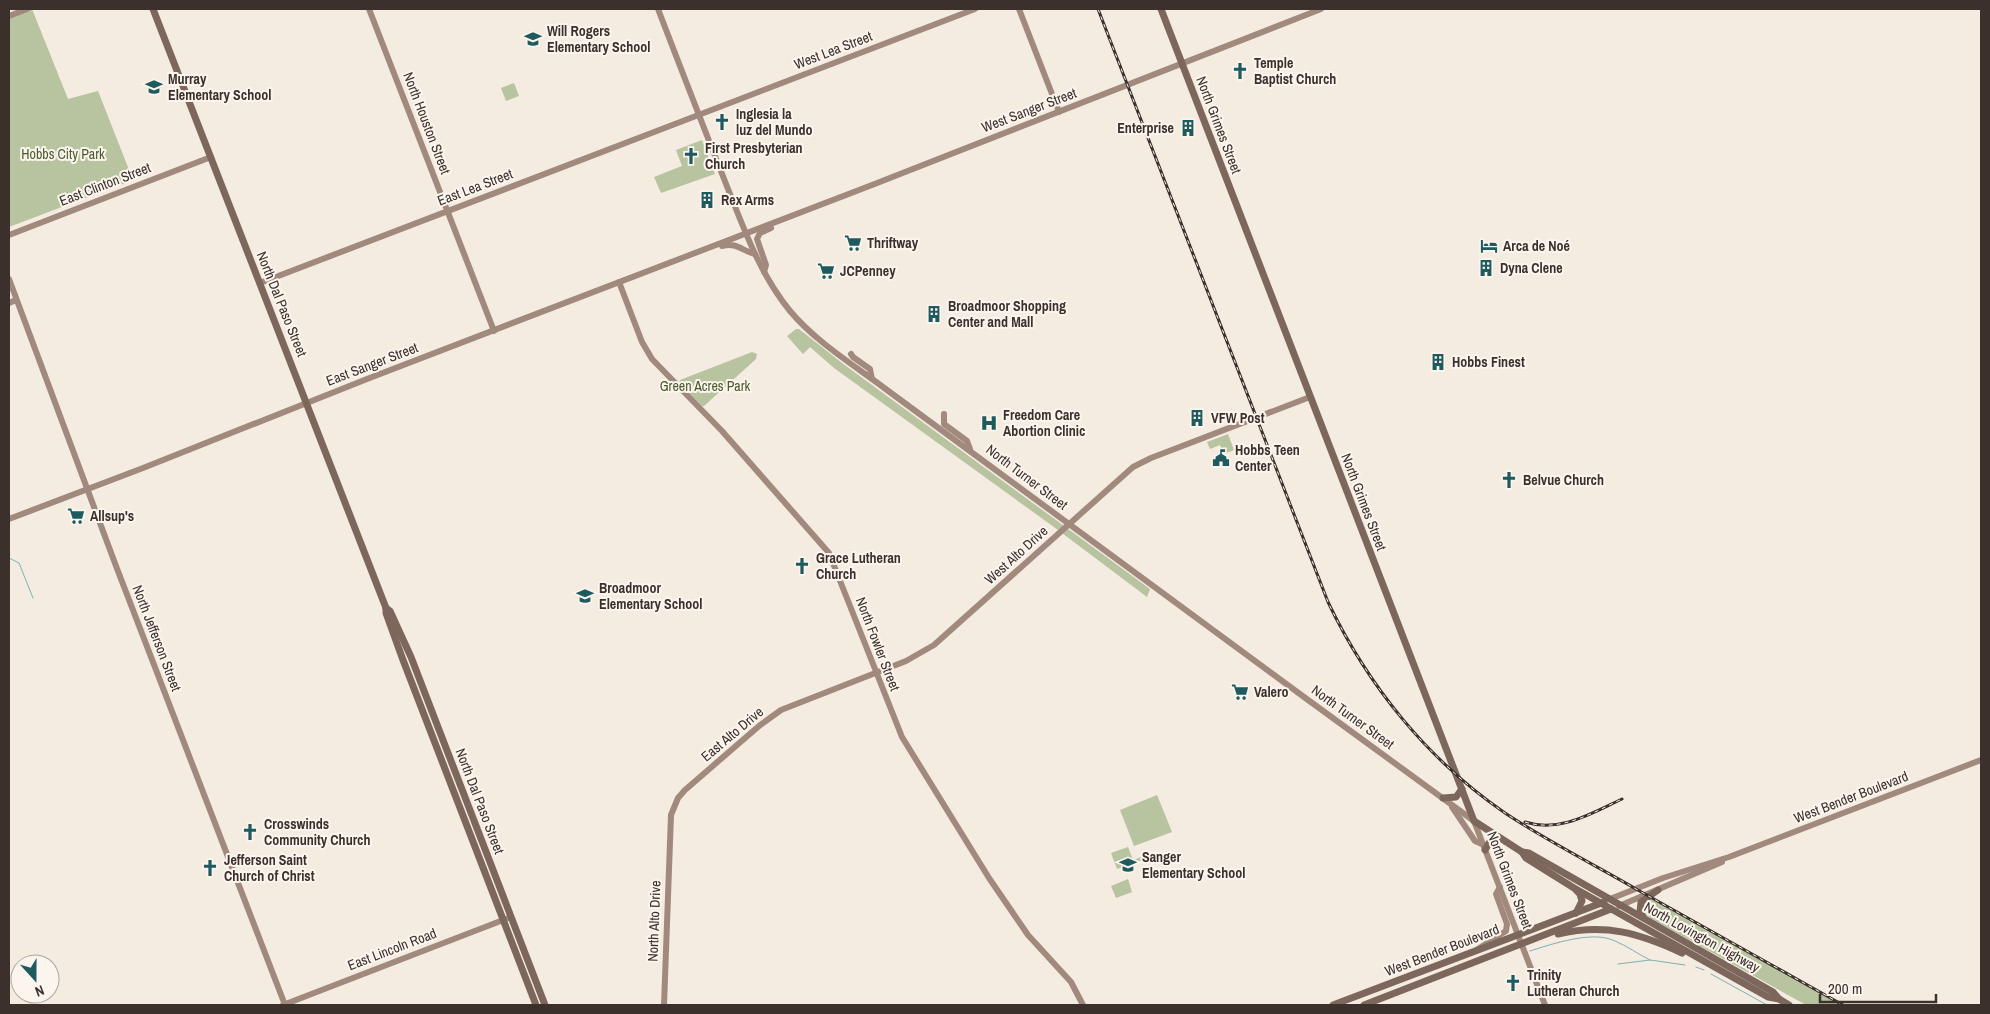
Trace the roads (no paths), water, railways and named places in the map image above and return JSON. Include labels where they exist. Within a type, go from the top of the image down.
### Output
[{"type":"main road","name":"North Dal Paso Street","points":[[153,9],[386,608],[386,613],[403,660],[536,1005]]},
{"type":"main road","name":"North Grimes Street","points":[[1161,9],[1474,821]]},
{"type":"main road","name":"North Dal Paso Street","points":[[386,608],[390,611],[411,657],[545,1005]]},
{"type":"main road","points":[[1443,798],[1456,797],[1462,789]]},
{"type":"main road","name":"North Turner Street","points":[[1474,821],[1522,852],[1529,853],[1610,899]]},
{"type":"main road","points":[[1485,848],[1489,843],[1499,838]]},
{"type":"main road","name":"North Turner Street","points":[[1522,852],[1526,858],[1612,909]]},
{"type":"main road","points":[[1574,888],[1582,898],[1576,913]]},
{"type":"main road","points":[[1644,919],[1640,912],[1641,902],[1658,890]]},
{"type":"main road","name":"West Bender Boulevard","points":[[1333,1005],[1610,899]]},
{"type":"main road","name":"North Lovington Highway","points":[[1610,899],[1773,992],[1779,999]]},
{"type":"main road","name":"West Bender Boulevard","points":[[1364,1005],[1612,909]]},
{"type":"main road","name":"North Lovington Highway","points":[[1612,909],[1768,997],[1779,999],[1790,1005]]},
{"type":"main road","points":[[1540,937],[1579,930],[1612,930],[1634,934],[1688,956],[1697,957]]},
{"type":"main road","points":[[1441,964],[1444,974]]},
{"type":"street","points":[[9,16],[27,9]]},
{"type":"street","name":"North Houston Street","points":[[369,9],[494,330]]},
{"type":"street","name":"North Turner Street","points":[[658,9],[745,234],[764,272],[779,296],[803,325],[820,341],[1474,821]]},
{"type":"street","name":"West Lea Street","points":[[699,114],[975,9]]},
{"type":"street","points":[[1018,9],[1059,112]]},
{"type":"street","name":"West Sanger Street","points":[[745,234],[1059,112],[1306,11],[1321,9]]},
{"type":"street","name":"East Lea Street","points":[[260,283],[699,114]]},
{"type":"street","name":"East Clinton Street","points":[[9,235],[211,157]]},
{"type":"street","points":[[764,272],[766,265],[757,239],[760,233],[773,227],[778,221]]},
{"type":"street","name":"East Sanger Street","points":[[9,519],[745,234]]},
{"type":"street","points":[[688,256],[729,244],[737,245],[747,252],[755,254]]},
{"type":"street","name":"North Jefferson Street","points":[[9,279],[119,574],[284,1005]]},
{"type":"street","name":"North Fowler Street","points":[[619,282],[642,342],[652,359],[722,431],[829,553],[896,724],[913,756],[1016,918],[1034,942],[1063,971],[1083,1005]]},
{"type":"street","points":[[9,303],[16,300]]},
{"type":"street","points":[[851,354],[852,357],[870,369],[872,379]]},
{"type":"street","name":"West Alto Drive","points":[[876,672],[906,661],[934,645],[1134,466],[1310,397]]},
{"type":"street","points":[[944,414],[944,424],[967,441],[971,450]]},
{"type":"street","name":"East Alto Drive","points":[[670,838],[671,815],[678,798],[759,726],[791,705],[876,672]]},
{"type":"street","name":"West Bender Boulevard","points":[[1610,899],[1663,878],[1730,857],[1981,760]]},
{"type":"street","points":[[1450,804],[1475,841],[1485,848]]},
{"type":"street","name":"North Grimes Street","points":[[1474,821],[1545,1005]]},
{"type":"street","name":"North Alto Drive","points":[[664,1005],[670,838]]},
{"type":"street","name":"West Bender Boulevard","points":[[1612,909],[1730,857]]},
{"type":"street","points":[[1476,951],[1484,944],[1500,937],[1506,931],[1507,924],[1496,894],[1500,887]]},
{"type":"street","name":"East Lincoln Road","points":[[284,1005],[511,917]]},
{"type":"waterway","points":[[9,558],[19,563],[33,598]]},
{"type":"waterway","points":[[1530,951],[1572,939],[1596,937],[1615,941],[1650,960]]},
{"type":"waterway","points":[[1618,964],[1650,960],[1685,965]]},
{"type":"waterway","points":[[1696,967],[1704,970]]},
{"type":"waterway","points":[[1711,974],[1767,1005]]},
{"type":"railway","points":[[1098,9],[1328,602],[1344,633],[1381,692],[1426,745],[1450,769],[1505,813],[1554,843],[1843,1005]]},
{"type":"railway","points":[[1525,822],[1538,825],[1563,823],[1575,820],[1622,799]]},
{"type":"place","name":"Will Rogers Elementary School","points":[[533,39]]},
{"type":"place","name":"Temple Baptist Church","points":[[1240,71]]},
{"type":"place","name":"Murray Elementary School","points":[[154,87]]},
{"type":"place","name":"Inglesia la luz del Mundo","points":[[722,122]]},
{"type":"place","name":"Enterprise","points":[[1188,128]]},
{"type":"place","name":"First Presbyterian Church","points":[[691,156]]},
{"type":"place","name":"Rex Arms","points":[[707,200]]},
{"type":"place","name":"Thriftway","points":[[853,243]]},
{"type":"place","name":"Arca de Noé","points":[[1489,246]]},
{"type":"place","name":"Dyna Clene","points":[[1486,268]]},
{"type":"place","name":"JCPenney","points":[[826,271]]},
{"type":"place","name":"Broadmoor Shopping Center and Mall","points":[[934,314]]},
{"type":"place","name":"Hobbs Finest","points":[[1438,362]]},
{"type":"place","name":"VFW Post","points":[[1197,418]]},
{"type":"place","name":"Freedom Care Abortion Clinic","points":[[989,423]]},
{"type":"place","name":"Hobbs Teen Center","points":[[1221,458]]},
{"type":"place","name":"Belvue Church","points":[[1509,480]]},
{"type":"place","name":"Allsup's","points":[[76,516]]},
{"type":"place","name":"Grace Lutheran Church","points":[[802,566]]},
{"type":"place","name":"Broadmoor Elementary School","points":[[585,596]]},
{"type":"place","name":"Valero","points":[[1240,692]]},
{"type":"place","name":"Crosswinds Community Church","points":[[250,832]]},
{"type":"place","name":"Sanger Elementary School","points":[[1128,865]]},
{"type":"place","name":"Jefferson Saint Church of Christ","points":[[210,868]]},
{"type":"place","name":"Trinity Lutheran Church","points":[[1513,983]]},
{"type":"park label","name":"Hobbs City Park","points":[[63,154]]},
{"type":"park label","name":"Green Acres Park","points":[[705,386]]}]
